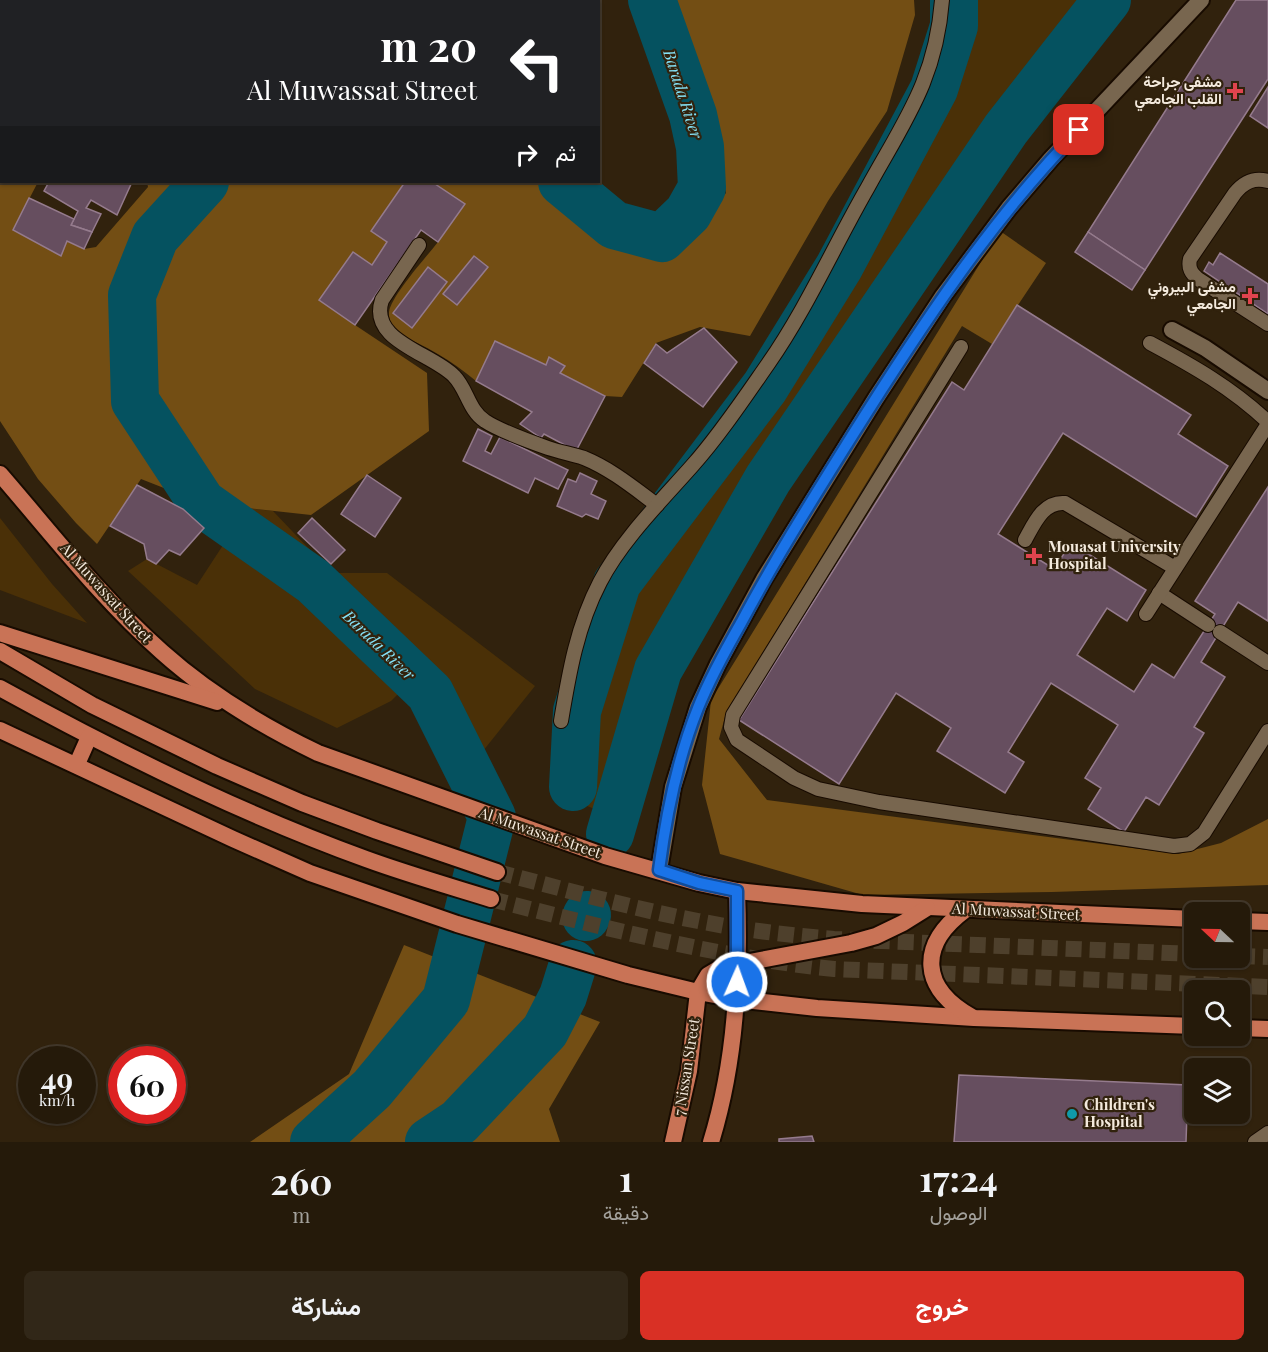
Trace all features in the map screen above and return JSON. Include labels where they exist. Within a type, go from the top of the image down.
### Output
[{"type":"main road","name":"Al Muwassat Street","points":[[0,474],[133,625],[192,678],[274,732],[318,753],[605,856],[699,883],[737,891],[862,904],[1184,920]]},
{"type":"main road","points":[[0,633],[232,706]]},
{"type":"main road","points":[[0,651],[92,705],[217,766],[302,803],[497,872]]},
{"type":"main road","points":[[0,688],[89,737],[204,793],[292,831],[368,860],[491,899]]},
{"type":"main road","points":[[0,730],[310,873],[458,924],[628,975],[736,999],[817,1008],[974,1018],[1184,1026]]},
{"type":"main road","points":[[77,764],[89,737]]},
{"type":"main road","points":[[711,1142],[728,1065],[736,999],[737,891]]},
{"type":"main road","points":[[698,992],[708,975],[717,969],[851,944],[876,936],[927,908]]},
{"type":"main road","points":[[965,910],[941,931],[933,952],[932,964],[938,989],[955,1007],[974,1018]]},
{"type":"main road","points":[[1250,921],[1268,922]]},
{"type":"main road","name":"7 Nissan Street","points":[[673,1142],[689,1071],[698,992]]},
{"type":"main road","points":[[1250,1028],[1268,1029]]},
{"type":"street","points":[[659,870],[673,787],[698,707],[718,664],[764,579],[840,456],[943,296],[1009,208],[1051,159],[1201,0]]},
{"type":"street","points":[[1172,330],[1205,348],[1268,391]]},
{"type":"lane","points":[[561,721],[572,656],[600,582],[622,548],[694,464],[747,394],[802,312],[860,200],[918,99],[935,50],[942,0]]},
{"type":"lane","points":[[1268,181],[1253,179],[1234,192],[1190,259],[1189,264],[1192,274],[1198,279],[1268,324]]},
{"type":"lane","points":[[419,244],[382,300],[379,318],[387,332],[456,377],[464,388],[473,409],[484,420],[548,448],[581,457],[598,465],[657,505]]},
{"type":"lane","points":[[1146,614],[1268,423],[1244,400],[1216,380],[1150,343]]},
{"type":"lane","points":[[961,347],[733,715],[731,727],[737,740],[794,778],[818,789],[879,802],[1174,846],[1190,844],[1204,833],[1268,731]]},
{"type":"lane","points":[[1024,540],[1046,508],[1065,503],[1175,568]]},
{"type":"lane","points":[[1160,593],[1268,663]]},
{"type":"lane","points":[[1255,1142],[1268,1133]]},
{"type":"shaded area","points":[[666,0],[914,0],[915,15],[887,111],[828,201],[750,336],[700,327],[656,343],[622,397],[605,396],[560,373],[565,366],[549,357],[546,365],[495,341],[476,381],[438,354],[396,334],[389,318],[391,305],[410,276],[438,242],[421,230],[355,325],[427,373],[429,431],[311,515],[202,503],[141,479],[97,544],[38,479],[0,421],[0,183],[37,183],[13,230],[61,255],[67,241],[84,249],[96,247],[148,187],[147,183],[551,183],[582,214],[620,236],[649,245],[686,237],[726,193],[713,126]]},
{"type":"shaded area","points":[[958,0],[1089,0],[995,123],[761,469],[649,668],[600,811],[587,806],[579,711],[623,584],[761,400],[834,276],[936,95],[960,17]]},
{"type":"shaded area","points":[[1000,231],[1046,263],[992,344],[962,326],[726,713],[719,739],[767,800],[1178,854],[1221,843],[1268,819],[1268,885],[863,895],[720,854],[702,785],[711,700]]},
{"type":"shaded area","points":[[238,507],[273,511],[332,573],[387,573],[535,686],[479,756],[441,689],[315,572],[272,539]]},
{"type":"shaded area","points":[[0,518],[52,584],[87,623],[0,590]]},
{"type":"shaded area","points":[[227,539],[403,689],[391,701],[337,728],[255,689],[128,571],[147,559],[197,585]]},
{"type":"shaded area","points":[[404,945],[600,1022],[549,1109],[560,1142],[250,1142],[349,1074]]},
{"type":"building","points":[[1236,0],[1268,0],[1268,79],[1145,270],[1088,232]]},
{"type":"building","points":[[1268,87],[1268,128],[1250,116]]},
{"type":"building","points":[[48,183],[132,183],[117,215],[91,200],[86,208],[101,214],[92,232],[71,225],[78,211],[44,191]]},
{"type":"building","points":[[404,183],[434,183],[465,204],[438,242],[421,230],[355,325],[319,300],[353,252],[372,265],[387,242],[371,231]]},
{"type":"building","points":[[29,198],[74,219],[71,225],[92,232],[84,249],[67,241],[61,256],[13,230]]},
{"type":"building","points":[[1088,232],[1145,270],[1132,290],[1075,252]]},
{"type":"building","points":[[1220,253],[1268,284],[1268,314],[1204,271],[1209,262],[1213,265]]},
{"type":"building","points":[[474,256],[488,267],[457,305],[443,294]]},
{"type":"building","points":[[428,267],[447,282],[412,328],[393,313]]},
{"type":"building","points":[[1017,305],[1191,415],[1178,434],[1228,466],[1196,517],[1063,433],[998,534],[1054,569],[1071,543],[1146,590],[1127,621],[1107,608],[1077,655],[1134,692],[1152,664],[1174,678],[1215,614],[1195,601],[1268,487],[1268,621],[1238,602],[1201,662],[1225,677],[1194,727],[1204,733],[1159,805],[1146,797],[1124,832],[1088,809],[1101,788],[1085,778],[1118,725],[1051,683],[1008,752],[1024,762],[1005,793],[937,751],[951,728],[896,693],[839,784],[739,720],[952,382],[964,390]]},
{"type":"building","points":[[704,328],[737,362],[703,407],[644,363],[656,344],[667,353]]},
{"type":"building","points":[[495,341],[546,365],[549,357],[565,366],[560,373],[605,396],[576,451],[544,434],[541,438],[520,424],[532,412],[476,381]]},
{"type":"building","points":[[478,429],[492,436],[485,451],[491,454],[500,437],[568,470],[558,489],[535,478],[528,493],[463,461]]},
{"type":"building","points":[[580,473],[597,481],[591,494],[606,501],[598,519],[586,514],[582,517],[557,506],[568,479],[576,482]]},
{"type":"building","points":[[367,475],[401,498],[375,537],[341,514]]},
{"type":"building","points":[[137,485],[183,509],[204,528],[180,555],[169,550],[156,564],[147,559],[144,544],[110,526]]},
{"type":"building","points":[[312,518],[345,550],[331,564],[298,533]]},
{"type":"building","name":"Children's Hospital","points":[[959,1075],[1184,1085],[1186,1142],[954,1142]]},
{"type":"building","points":[[812,1136],[814,1142],[779,1142],[779,1139]]},
{"type":"waterway","name":"Barada River","points":[[563,183],[614,225],[662,238],[688,213],[702,188],[700,147],[693,115],[652,0]]},
{"type":"waterway","points":[[573,787],[577,711],[617,583],[765,387],[839,267],[934,89],[954,26],[954,0]]},
{"type":"waterway","points":[[610,834],[658,670],[768,479],[1006,129],[1107,0]]},
{"type":"waterway","name":"Barada River","points":[[204,183],[155,237],[132,295],[135,401],[202,503],[313,581],[430,693],[492,817],[446,1000],[372,1089],[314,1142]]},
{"type":"waterway","points":[[429,1142],[459,1122],[545,1031],[563,996],[573,964]]},
{"type":"tunnel","points":[[497,872],[673,916],[783,934],[834,939],[1184,954]]},
{"type":"tunnel","points":[[491,899],[619,931],[704,949],[834,969],[1268,987]]},
{"type":"tunnel","points":[[1250,956],[1268,957]]},
{"type":"place","name":"مشفى جراحة القلب الجامعي","points":[[1235,91]]},
{"type":"place","name":"مشفى البيروني الجامعي","points":[[1250,296]]},
{"type":"place","name":"Mouasat University Hospital","points":[[1034,556]]},
{"type":"place","name":"Children's Hospital","points":[[1072,1114]]},
{"type":"route","points":[[737,982],[737,891],[699,883],[659,870],[664,829],[673,787],[698,707],[718,664],[764,579],[876,398],[943,296],[1009,208],[1079,130]]}]
